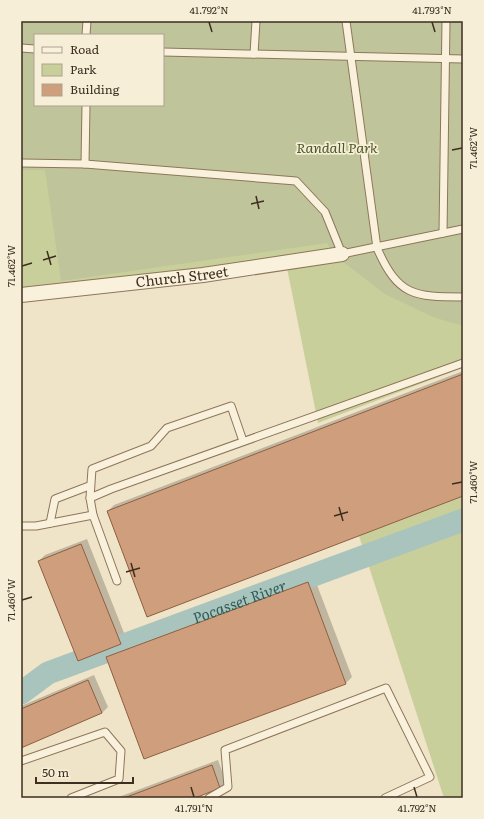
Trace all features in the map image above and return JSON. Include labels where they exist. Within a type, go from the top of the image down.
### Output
[{"type":"street","name":"Church Street","points":[[21,295],[203,275],[342,254]]},
{"type":"lane","points":[[86,34],[87,21]]},
{"type":"lane","points":[[254,54],[256,21]]},
{"type":"lane","points":[[346,21],[377,248],[386,268],[399,284],[413,293],[431,297],[463,297]]},
{"type":"lane","points":[[443,233],[446,21]]},
{"type":"lane","points":[[21,48],[34,48]]},
{"type":"lane","points":[[164,52],[351,55],[463,60]]},
{"type":"lane","points":[[85,164],[86,106]]},
{"type":"lane","points":[[21,163],[85,164],[296,181],[325,212],[342,254],[377,248],[463,229]]},
{"type":"lane","points":[[90,498],[243,441],[463,363]]},
{"type":"lane","points":[[118,581],[93,516],[89,486],[92,469],[151,446],[167,428],[231,406],[243,441]]},
{"type":"lane","points":[[50,523],[54,499],[89,486]]},
{"type":"lane","points":[[21,526],[36,526],[93,516]]},
{"type":"lane","points":[[209,798],[228,787],[225,750],[386,688],[430,777],[385,798]]},
{"type":"lane","points":[[21,761],[105,732],[121,751],[119,779],[71,798]]},
{"type":"green space","name":"Randall Park","points":[[21,21],[463,21],[463,370],[462,368],[318,423],[286,263],[21,293]]},
{"type":"green space","name":"Randall Park","points":[[21,21],[463,21],[463,325],[433,317],[385,294],[334,255],[327,243],[61,281],[45,170],[21,170]]},
{"type":"green space","points":[[463,496],[463,798],[444,798],[359,536]]},
{"type":"building","points":[[463,374],[463,496],[147,617],[107,511]]},
{"type":"building","points":[[81,544],[121,644],[78,661],[38,561]]},
{"type":"building","points":[[308,582],[346,684],[144,759],[106,657]]},
{"type":"building","points":[[88,680],[102,713],[21,748],[21,709]]},
{"type":"building","points":[[212,765],[220,788],[195,798],[124,798]]},
{"type":"waterway","name":"Pocasset River","points":[[21,693],[48,673],[463,520]]}]
